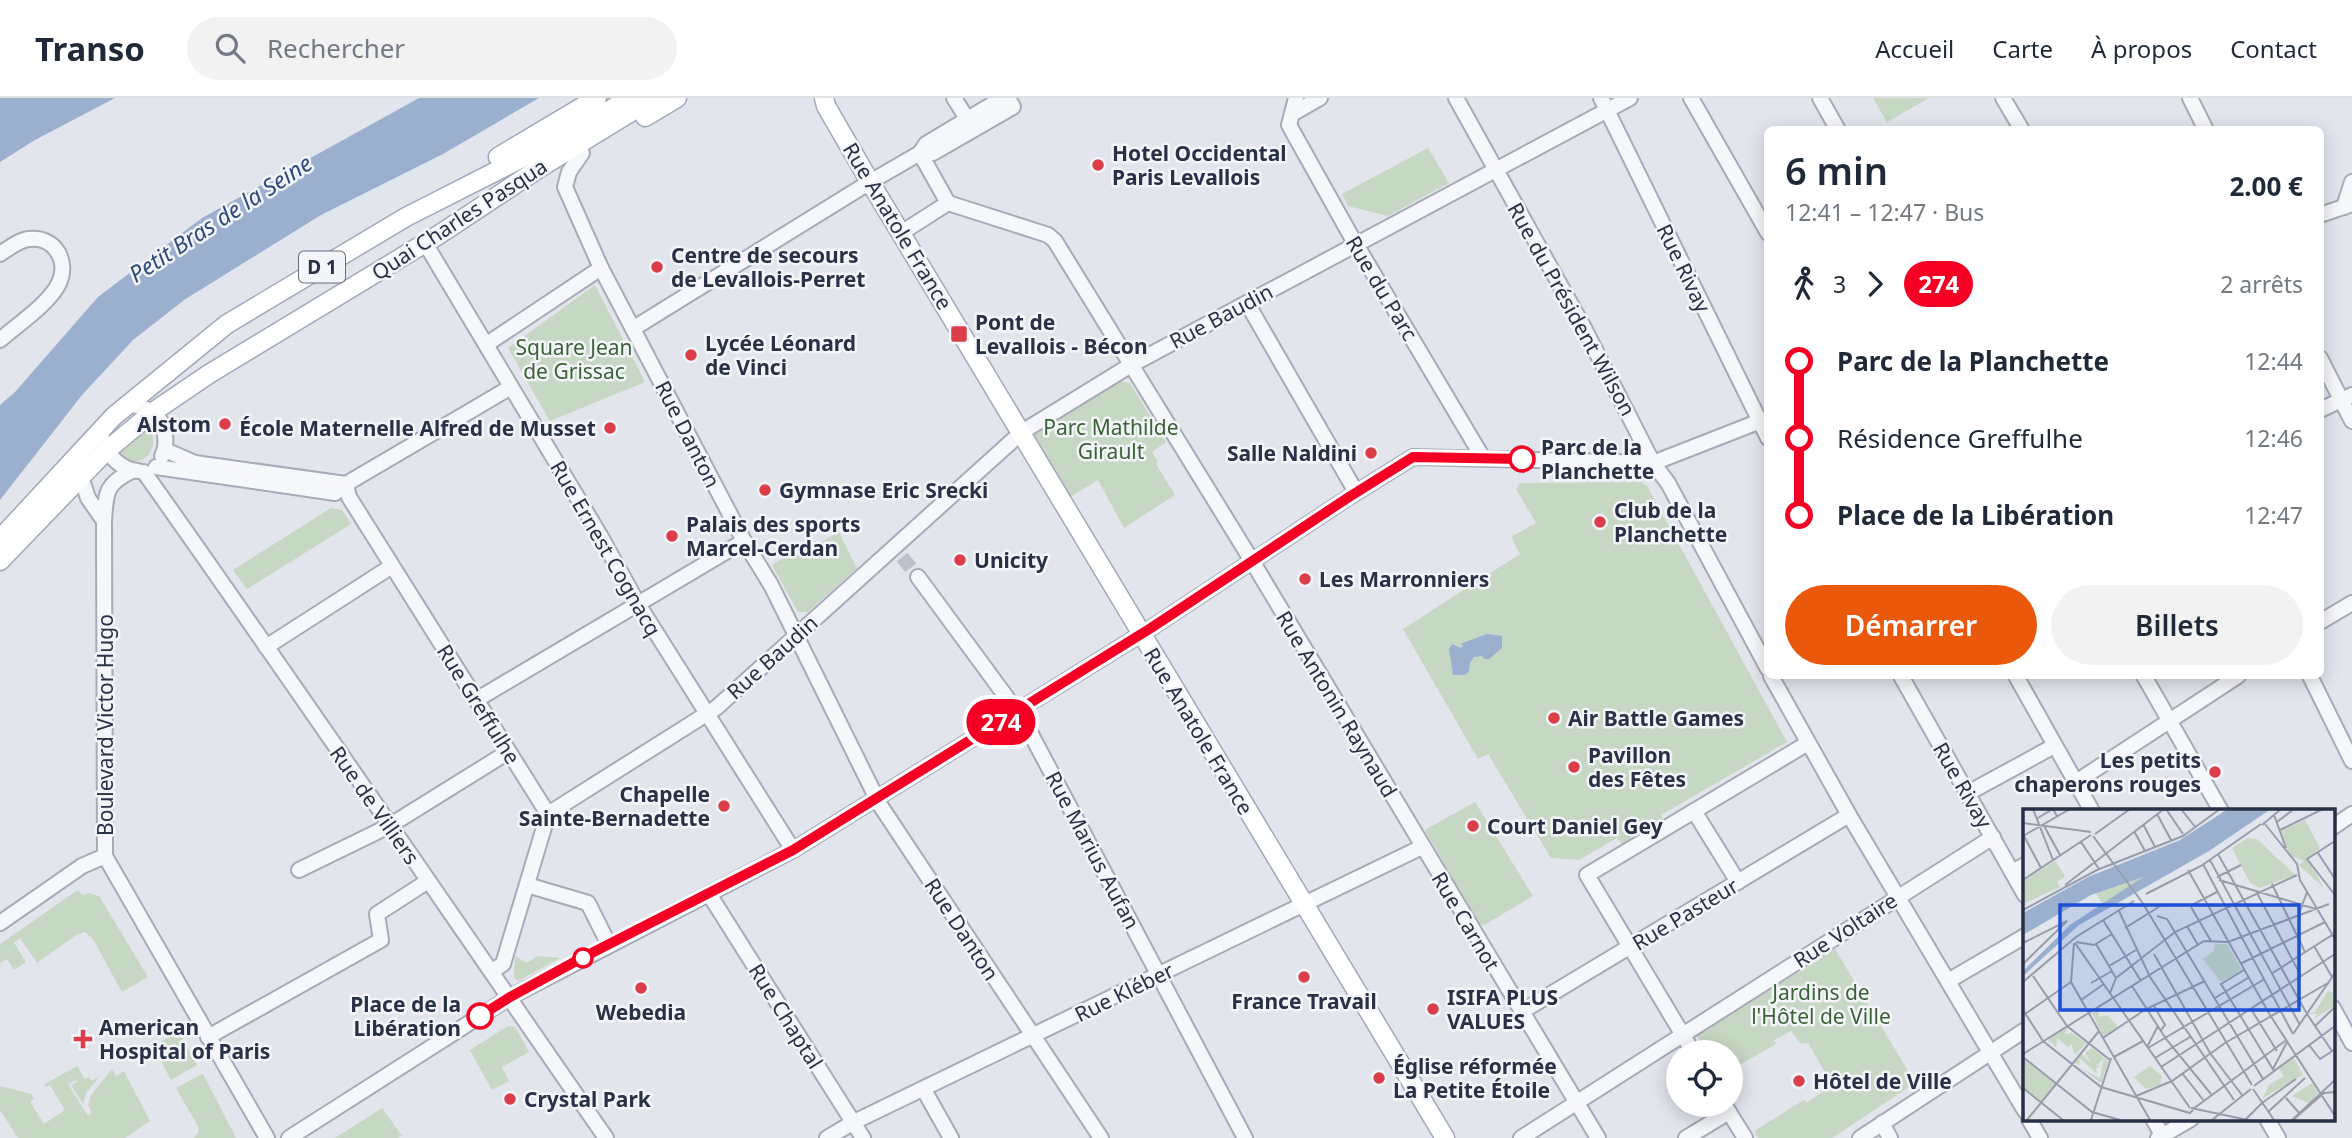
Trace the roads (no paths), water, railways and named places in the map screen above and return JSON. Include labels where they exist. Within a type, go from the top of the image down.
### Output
[{"type":"main road","points":[[487,175],[496,159],[597,98]]},
{"type":"main road","name":"Quai Charles Pasqua","points":[[102,429],[227,324],[405,218],[581,128],[629,98]]},
{"type":"main road","name":"Quai Charles Pasqua","points":[[112,457],[125,435],[153,412],[209,374],[425,243],[541,167],[654,98]]},
{"type":"main road","points":[[519,183],[534,182],[677,98]]},
{"type":"main road","name":"Rue Anatole France","points":[[822,101],[1445,1138]]},
{"type":"main road","name":"D 1","points":[[0,539],[102,429]]},
{"type":"main road","name":"D 1","points":[[0,561],[112,457]]},
{"type":"street","points":[[634,328],[870,182],[920,153],[933,153],[970,125],[954,98]]},
{"type":"street","points":[[1297,103],[1321,98]]},
{"type":"street","name":"Rue du Président Wilson","points":[[1456,98],[1590,340],[1653,463],[1668,483],[1764,659]]},
{"type":"street","name":"Rue Baudin","points":[[548,814],[707,714],[795,636],[899,552],[1022,432],[1131,365],[1495,169],[1604,103],[1630,98]]},
{"type":"street","points":[[1690,98],[1764,226]]},
{"type":"street","points":[[1820,98],[1836,126]]},
{"type":"street","points":[[2003,98],[2020,126]]},
{"type":"street","points":[[2190,98],[2204,126]]},
{"type":"street","name":"Rue du Parc","points":[[1297,103],[1289,125],[1483,458]]},
{"type":"street","name":"Rue Rivay","points":[[1604,103],[1763,420]]},
{"type":"street","name":"Rue Danton","points":[[582,153],[569,172],[565,187],[601,268],[744,541],[771,585],[876,798],[1101,1138]]},
{"type":"street","points":[[901,233],[948,203],[920,153]]},
{"type":"street","points":[[2324,214],[2348,205],[2352,182]]},
{"type":"street","name":"Rue Antonin Raynaud","points":[[948,203],[1048,235],[1055,241],[1252,561],[1422,847]]},
{"type":"street","points":[[0,254],[19,242],[33,239],[45,241],[56,248],[63,268],[60,282],[52,295],[0,340]]},
{"type":"street","name":"Rue Ernest Cognacq","points":[[425,243],[601,537],[638,604],[793,850]]},
{"type":"street","points":[[487,344],[601,268]]},
{"type":"street","points":[[1247,303],[1356,492]]},
{"type":"street","points":[[2324,364],[2347,397],[2352,421]]},
{"type":"street","points":[[102,429],[112,457],[144,470],[180,472],[335,493],[511,387]]},
{"type":"street","points":[[2324,408],[2347,397]]},
{"type":"street","points":[[129,404],[153,412],[163,426],[165,450],[195,463],[346,484]]},
{"type":"street","points":[[289,1138],[510,997],[793,850],[1018,712],[1413,457],[1653,463],[1763,420]]},
{"type":"street","name":"Boulevard Victor Hugo","points":[[165,450],[144,470],[118,478],[109,486],[104,521],[105,856],[267,1138]]},
{"type":"street","points":[[78,456],[78,487],[104,521]]},
{"type":"street","name":"Rue de Villiers","points":[[144,470],[606,1138]]},
{"type":"street","points":[[164,499],[169,485],[180,472]]},
{"type":"street","name":"Rue Greffulhe","points":[[346,484],[349,497],[548,814]]},
{"type":"street","points":[[476,700],[744,541]]},
{"type":"street","points":[[265,647],[392,566]]},
{"type":"street","name":"Rue Marius Aufan","points":[[918,577],[1018,712],[1245,1138]]},
{"type":"street","points":[[2324,620],[2352,603]]},
{"type":"street","name":"Rue du Président Wilson","points":[[1775,679],[1849,815],[2023,1108]]},
{"type":"street","name":"Rue Rivay","points":[[1903,679],[1993,837],[2019,868],[2023,886]]},
{"type":"street","points":[[2018,679],[2091,809]]},
{"type":"street","points":[[2146,679],[2220,809]]},
{"type":"street","points":[[2076,782],[2233,679]]},
{"type":"street","points":[[2311,679],[2352,761]]},
{"type":"street","points":[[1686,1040],[1587,875],[1808,743]]},
{"type":"street","points":[[1968,793],[2054,746]]},
{"type":"street","points":[[299,870],[389,826],[508,752]]},
{"type":"street","points":[[1694,811],[1738,882]]},
{"type":"street","points":[[492,971],[503,964],[548,814]]},
{"type":"street","points":[[2334,826],[2352,814]]},
{"type":"street","name":"Rue Pasteur","points":[[1521,1012],[1849,815]]},
{"type":"street","name":"Rue Voltaire","points":[[1521,1138],[1993,837]]},
{"type":"street","name":"Rue Kléber","points":[[827,1138],[854,1122],[1422,847]]},
{"type":"street","name":"Rue Carnot","points":[[1422,847],[1598,1138]]},
{"type":"street","points":[[0,923],[82,866],[105,856]]},
{"type":"street","points":[[208,1037],[381,940],[376,914],[428,881]]},
{"type":"street","points":[[527,885],[588,903],[609,945]]},
{"type":"street","name":"Rue Chaptal","points":[[709,894],[863,1138]]},
{"type":"street","points":[[1948,981],[2023,937]]},
{"type":"street","points":[[2334,1010],[2352,1043]]},
{"type":"street","points":[[1860,1138],[2023,1031]]},
{"type":"street","points":[[924,1090],[951,1138]]},
{"type":"street","points":[[1686,1138],[1714,1117]]},
{"type":"street","points":[[1732,1117],[1745,1138]]},
{"type":"street","points":[[2030,1121],[2040,1138]]},
{"type":"street","points":[[2154,1121],[2161,1137],[2188,1121]]},
{"type":"street","points":[[2268,1121],[2278,1138]]},
{"type":"street","points":[[1882,1123],[1891,1138]]},
{"type":"water","points":[[0,98],[115,98],[35,140],[0,162]]},
{"type":"water","name":"Petit Bras de la Seine","points":[[419,98],[539,98],[443,154],[321,215],[184,300],[133,340],[82,395],[0,500],[0,405],[15,392],[98,297],[202,218]]},
{"type":"water","points":[[1487,634],[1502,636],[1502,648],[1489,659],[1474,657],[1469,672],[1453,675],[1449,649],[1452,644],[1461,648],[1463,645],[1460,644]]},
{"type":"tunnel","points":[[902,557],[918,577]]},
{"type":"place","name":"Hotel Occidental Paris Levallois","points":[[1098,165]]},
{"type":"place","name":"Centre de secours de Levallois-Perret","points":[[657,267]]},
{"type":"place","name":"Pont de Levallois - Bécon","points":[[959,334]]},
{"type":"place","name":"Lycée Léonard de Vinci","points":[[691,355]]},
{"type":"place","name":"Alstom","points":[[225,424]]},
{"type":"place","name":"École Maternelle Alfred de Musset","points":[[610,428]]},
{"type":"place","name":"Salle Naldini","points":[[1371,453]]},
{"type":"place","name":"Parc de la Planchette","points":[[1522,459]]},
{"type":"place","name":"Gymnase Eric Srecki","points":[[765,490]]},
{"type":"place","name":"Club de la Planchette","points":[[1600,522]]},
{"type":"place","name":"Palais des sports Marcel-Cerdan","points":[[672,536]]},
{"type":"place","name":"Unicity","points":[[960,560]]},
{"type":"place","name":"Les Marronniers","points":[[1305,579]]},
{"type":"place","name":"Air Battle Games","points":[[1554,718]]},
{"type":"place","name":"Pavillon des Fêtes","points":[[1574,767]]},
{"type":"place","name":"Les petits chaperons rouges","points":[[2215,772]]},
{"type":"place","name":"Chapelle Sainte-Bernadette","points":[[724,806]]},
{"type":"place","name":"Court Daniel Gey","points":[[1473,826]]},
{"type":"place","name":"France Travail","points":[[1304,977]]},
{"type":"place","name":"Webedia","points":[[641,988]]},
{"type":"place","name":"ISIFA PLUS VALUES","points":[[1433,1009]]},
{"type":"place","name":"Place de la Libération","points":[[480,1016]]},
{"type":"place","name":"American Hospital of Paris","points":[[83,1039]]},
{"type":"place","name":"Église réformée La Petite Étoile","points":[[1379,1078]]},
{"type":"place","name":"Hôtel de Ville","points":[[1799,1081]]},
{"type":"place","name":"Crystal Park","points":[[510,1099]]},
{"type":"park label","name":"Square Jean de Grissac","points":[[574,359]]},
{"type":"park label","name":"Parc Mathilde Girault","points":[[1111,439]]},
{"type":"park label","name":"Jardins de l'Hôtel de Ville","points":[[1821,1004]]}]
